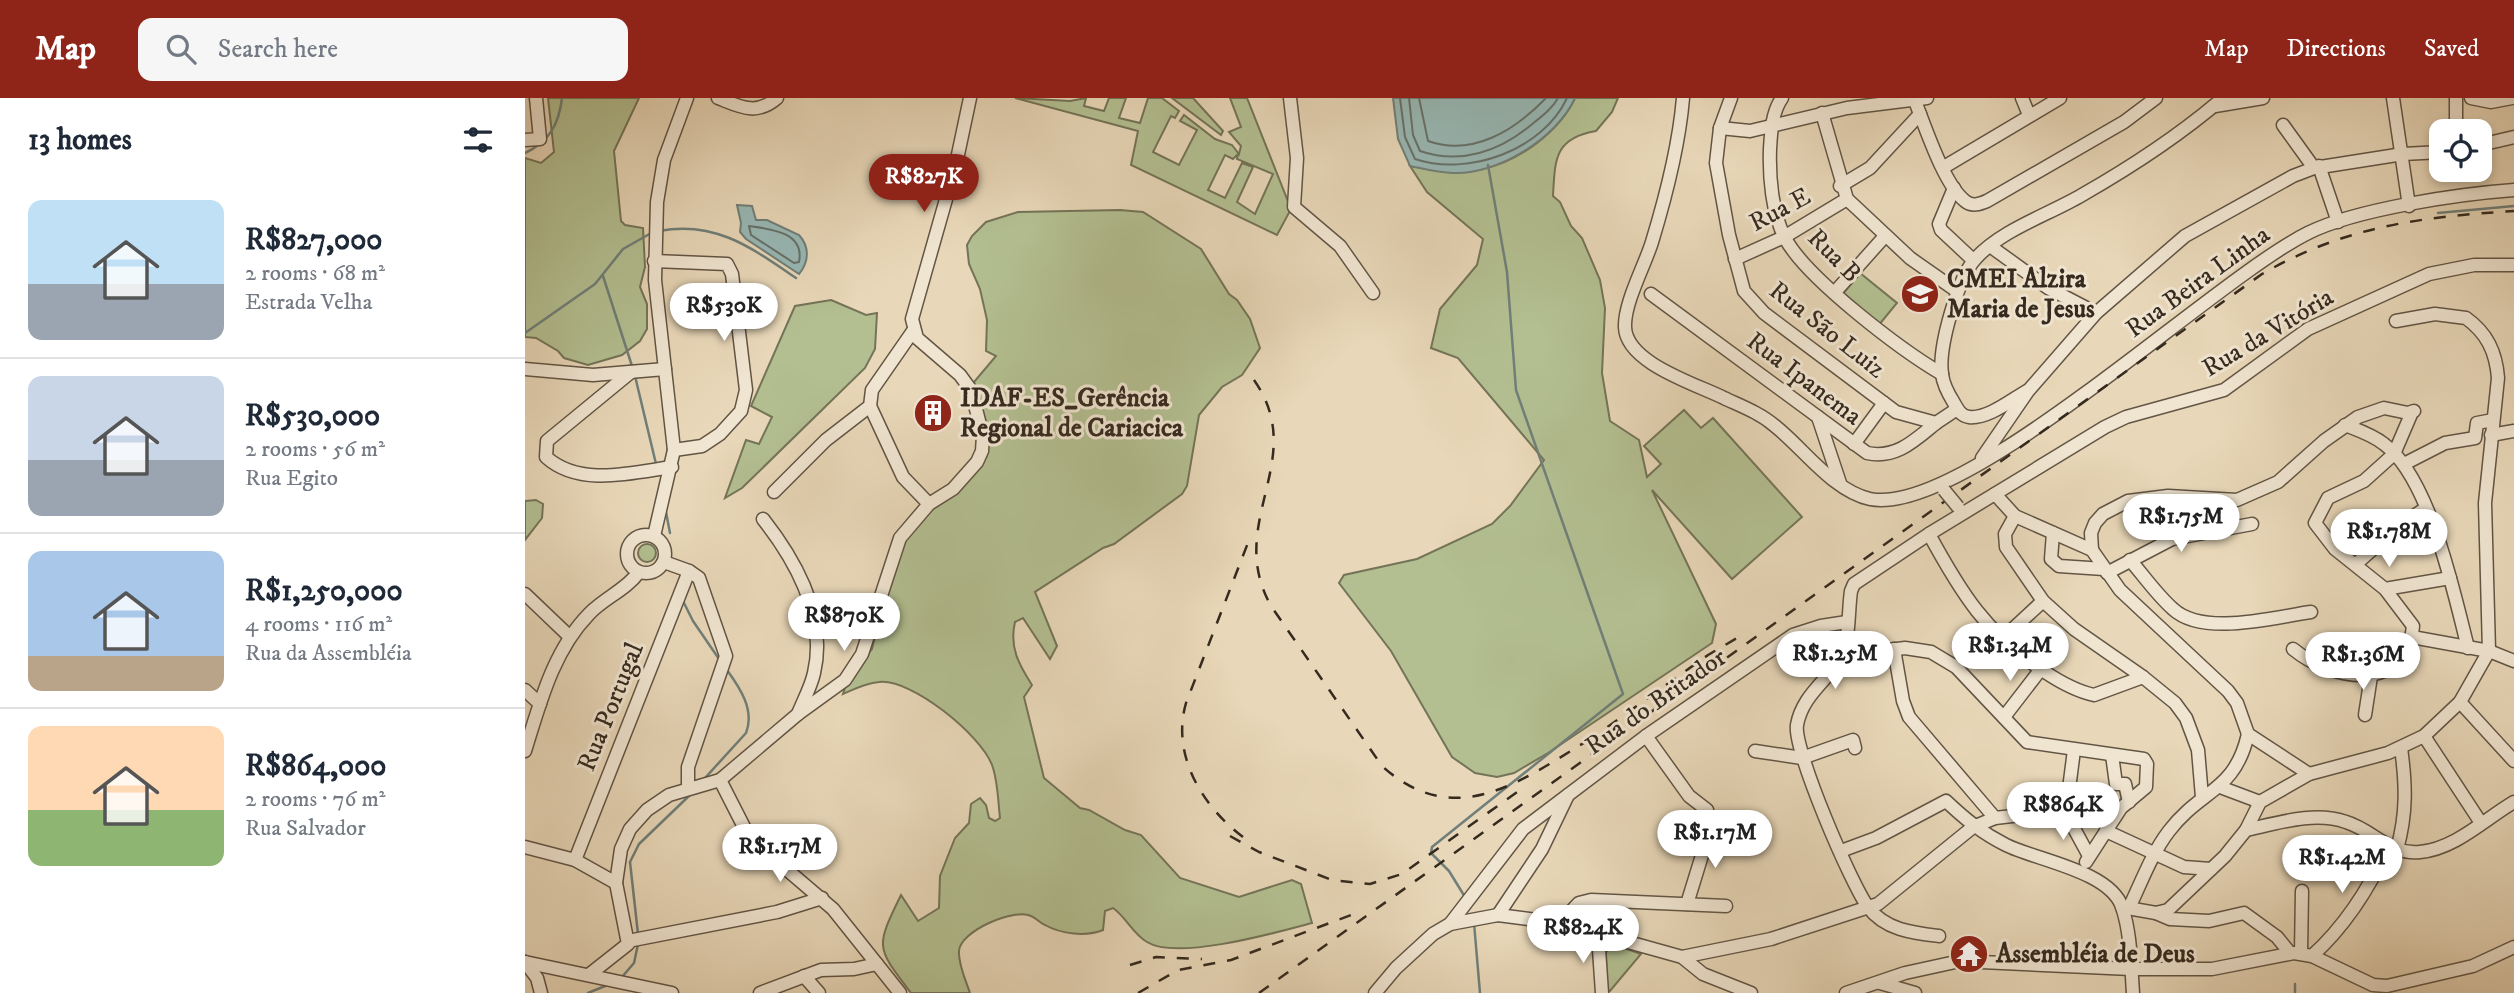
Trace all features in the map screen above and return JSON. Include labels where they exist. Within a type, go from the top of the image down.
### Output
[{"type":"street","points":[[525,140],[540,139],[536,98]]},
{"type":"street","points":[[654,536],[674,450],[654,261],[661,174],[687,98]]},
{"type":"street","points":[[718,98],[752,110],[765,107],[777,98]]},
{"type":"street","points":[[929,504],[903,477],[870,406],[872,390],[913,331],[915,308],[956,164],[970,98]]},
{"type":"street","points":[[1290,98],[1297,158],[1294,206],[1341,246],[1373,293]]},
{"type":"street","points":[[1683,98],[1679,129],[1661,209],[1627,315],[1628,341],[1644,359],[1765,419],[1855,494],[1873,499],[1941,487],[1961,510]]},
{"type":"street","name":"Rua São Luiz","points":[[1731,98],[1720,128],[1716,163],[1744,291],[1758,307],[1884,403],[1909,418],[1936,423]]},
{"type":"street","name":"Rua B","points":[[1782,98],[1775,107],[1771,187],[1784,237],[1835,292],[1884,335],[1942,374]]},
{"type":"street","points":[[2022,98],[2029,115]]},
{"type":"street","points":[[1944,167],[2060,98]]},
{"type":"street","points":[[1720,128],[1743,132],[1773,127],[1822,113],[1893,100],[1921,99],[1920,114],[1954,188],[1968,203],[1979,204],[2124,122],[2156,98]]},
{"type":"street","points":[[2028,391],[1983,415],[1962,415],[1942,374],[1942,360],[1957,291],[1973,260],[1990,246],[2141,159],[2218,102],[2263,98]]},
{"type":"street","points":[[2393,98],[2409,206]]},
{"type":"street","points":[[2456,98],[2456,119]]},
{"type":"street","points":[[2471,98],[2491,102],[2512,98]]},
{"type":"street","points":[[1822,113],[1840,186],[1847,199],[1885,236],[1957,291]]},
{"type":"street","points":[[1840,186],[1870,168],[1920,114]]},
{"type":"street","points":[[2283,125],[2316,167],[2338,222]]},
{"type":"street","points":[[2492,142],[2514,137]]},
{"type":"street","points":[[1975,468],[2028,391],[2096,313],[2185,236],[2293,176],[2316,167],[2429,153]]},
{"type":"street","points":[[1954,188],[1939,224],[1941,230],[1973,260]]},
{"type":"street","name":"Rua Beira Linha","points":[[1941,487],[1975,468],[2104,379],[2276,252],[2308,233],[2338,222],[2409,206],[2514,190]]},
{"type":"street","name":"Rua E","points":[[1735,259],[1784,237],[1847,199]]},
{"type":"street","points":[[1835,292],[1885,236]]},
{"type":"street","points":[[1990,246],[2048,288],[2096,313]]},
{"type":"street","points":[[654,261],[727,264],[732,274],[746,390],[741,411],[720,434],[702,446],[674,450]]},
{"type":"street","name":"Rua da Vitória","points":[[1842,656],[1854,584],[1961,510],[1995,494],[2116,422],[2224,390],[2285,345],[2330,318],[2429,274],[2474,265],[2514,265]]},
{"type":"street","name":"Rua Ipanema","points":[[1650,294],[1867,453],[1890,455],[1903,449],[1936,423]]},
{"type":"street","points":[[2156,914],[2180,901],[2211,869],[2246,830],[2260,802],[2309,774],[2401,748],[2424,736],[2460,702],[2489,651],[2485,503],[2498,378],[2497,360],[2489,341],[2476,325],[2466,318],[2453,314],[2396,321]]},
{"type":"street","points":[[590,974],[624,950],[628,941],[616,883],[621,849],[637,820],[669,795],[720,780],[798,714],[835,689],[858,663],[896,547],[913,521],[929,504],[970,474],[982,451],[983,436],[971,390],[960,375],[922,343],[913,331]]},
{"type":"street","points":[[525,369],[593,375],[665,369]]},
{"type":"street","points":[[631,372],[547,442],[546,457],[559,469],[611,477],[672,467]]},
{"type":"street","points":[[1854,444],[1884,403]]},
{"type":"street","points":[[774,492],[825,440],[870,406]]},
{"type":"street","points":[[1936,423],[1958,409]]},
{"type":"street","points":[[2293,649],[2322,667],[2357,676],[2371,676],[2399,662],[2412,637],[2413,626],[2385,589],[2335,549],[2315,523],[2328,498],[2364,481],[2394,454],[2413,412],[2375,410],[2345,425],[2279,482],[2237,500],[2168,496],[2127,501],[2103,514],[2091,533],[2092,550],[2105,571],[2120,590],[2228,691],[2237,703],[2248,734],[2309,774]]},
{"type":"street","points":[[1817,417],[1841,484]]},
{"type":"street","points":[[2404,464],[2445,443],[2475,438],[2477,424],[2493,420]]},
{"type":"street","points":[[2345,425],[2384,444],[2404,464],[2426,508],[2450,578],[2468,648]]},
{"type":"street","points":[[2491,435],[2514,431]]},
{"type":"street","points":[[1995,494],[2015,516],[2092,550]]},
{"type":"street","points":[[2356,564],[2399,526],[2426,508]]},
{"type":"street","points":[[2015,516],[2005,534],[2006,547],[2043,601],[2074,629],[2175,703],[2186,718],[2198,750],[2202,797]]},
{"type":"street","points":[[763,519],[785,547],[802,578],[814,628],[814,674],[798,714]]},
{"type":"street","points":[[2053,533],[2051,559],[2059,566],[2105,571],[2172,539],[2252,524]]},
{"type":"street","points":[[1929,534],[1977,615],[2001,640],[2041,669],[2084,693],[2094,695],[2143,677]]},
{"type":"street","points":[[639,536],[654,536],[664,547],[664,562],[653,572],[639,572],[628,561],[628,546],[639,536]]},
{"type":"street","points":[[2130,560],[2174,610],[2194,621],[2228,624],[2311,612]]},
{"type":"street","points":[[664,562],[689,570],[701,583],[726,656],[688,766],[688,788]]},
{"type":"street","name":"Rua Portugal","points":[[575,860],[689,570]]},
{"type":"street","points":[[525,751],[540,704],[569,636],[594,609],[632,581],[639,572]]},
{"type":"street","points":[[2385,589],[2450,578]]},
{"type":"street","points":[[525,594],[569,636]]},
{"type":"street","points":[[2001,640],[2043,601]]},
{"type":"street","name":"Rua do Britador","points":[[1450,924],[1513,839],[1570,791],[1793,635],[1809,628],[1847,622]]},
{"type":"street","points":[[2412,637],[2489,651],[2514,661]]},
{"type":"street","points":[[1894,649],[1903,701],[1909,718],[1995,818]]},
{"type":"street","points":[[1939,936],[1902,932],[1868,907],[1802,758],[1796,727],[1800,711],[1809,695],[1842,656],[1894,649],[1920,649],[1941,656],[1957,667],[2027,742],[2144,759],[2147,764],[2146,788],[2125,805],[2081,871]]},
{"type":"street","points":[[2004,717],[2041,669]]},
{"type":"street","points":[[2365,715],[2371,676]]},
{"type":"street","points":[[525,690],[540,704]]},
{"type":"street","points":[[2460,702],[2514,761]]},
{"type":"street","points":[[2133,993],[2126,908],[2167,834],[2202,797],[2220,787],[2238,764],[2248,734]]},
{"type":"street","points":[[1646,736],[1689,796],[1707,810],[1711,826],[1687,904]]},
{"type":"street","points":[[2424,736],[2481,823]]},
{"type":"street","points":[[1755,751],[1802,758],[1853,740],[1855,748]]},
{"type":"street","points":[[1846,993],[1905,974],[1960,961],[2131,969],[2233,967],[2301,954],[2327,942],[2393,848],[2405,822],[2407,787],[2401,748]]},
{"type":"street","points":[[2074,750],[2066,812],[2089,856]]},
{"type":"street","points":[[2112,755],[2116,784],[2125,784],[2125,805]]},
{"type":"street","points":[[720,780],[745,830],[757,844],[822,898],[900,993]]},
{"type":"street","points":[[2220,787],[2260,802]]},
{"type":"street","name":"Rua do Britador","points":[[1498,915],[1542,849],[1570,791]]},
{"type":"street","points":[[1841,851],[1876,838],[1946,801],[1973,827],[2008,846],[2081,871],[2104,887],[2126,908],[2169,919],[2209,920],[2244,913],[2301,954],[2393,993]]},
{"type":"street","points":[[2246,830],[2328,816],[2350,822],[2393,848],[2422,852],[2465,836],[2514,802]]},
{"type":"street","points":[[1682,957],[1771,939],[1868,907],[1897,892],[1973,827],[1995,818],[2055,809],[2066,812]]},
{"type":"street","points":[[2106,831],[2184,867],[2211,869]]},
{"type":"street","points":[[525,847],[575,860],[616,883]]},
{"type":"street","points":[[2301,891],[2301,954]]},
{"type":"street","points":[[628,941],[777,912],[822,898]]},
{"type":"street","points":[[1560,923],[1584,901],[1726,906]]},
{"type":"street","points":[[1375,993],[1433,934],[1450,924],[1498,915],[1560,923],[1682,957],[1703,974],[1751,993]]},
{"type":"street","points":[[1598,935],[1602,993]]},
{"type":"street","points":[[2373,985],[2401,984],[2473,966],[2514,947]]},
{"type":"street","points":[[525,962],[672,993]]},
{"type":"street","points":[[525,962],[537,978],[541,993]]},
{"type":"street","points":[[760,993],[829,969],[854,969],[877,964]]},
{"type":"street","points":[[804,976],[819,993]]},
{"type":"street","points":[[1880,983],[1915,993]]},
{"type":"green space","points":[[548,98],[639,98],[614,151],[621,221],[625,225],[643,228],[645,267],[640,287],[647,304],[647,329],[640,341],[622,355],[588,365],[564,358],[558,351],[536,338],[525,337],[525,158],[541,163],[554,152]]},
{"type":"green space","points":[[1015,98],[1070,101],[1086,98],[1084,106],[1104,111],[1109,98],[1126,98],[1119,118],[1140,123],[1148,98],[1162,98],[1179,111],[1175,118],[1171,116],[1153,152],[1179,165],[1197,130],[1180,121],[1184,115],[1215,139],[1232,145],[1239,154],[1241,146],[1229,132],[1241,127],[1230,98],[1247,98],[1291,209],[1277,235],[1131,165],[1138,131]],"holes":[[[1238,154],[1237,159],[1273,174],[1255,214],[1237,202],[1253,167],[1242,163],[1225,198],[1208,190],[1225,155],[1233,159]]]},
{"type":"green space","points":[[1172,98],[1193,98],[1223,131],[1221,135]]},
{"type":"green space","points":[[1575,98],[1618,98],[1612,112],[1596,131],[1582,134],[1564,145],[1556,161],[1553,196],[1560,202],[1571,226],[1582,238],[1600,280],[1605,308],[1602,373],[1610,421],[1639,440],[1647,477],[1661,464],[1644,446],[1684,410],[1701,428],[1713,418],[1802,517],[1732,579],[1652,490],[1716,624],[1712,643],[1548,753],[1514,773],[1497,777],[1475,773],[1452,757],[1391,651],[1339,583],[1344,575],[1417,559],[1492,524],[1510,506],[1544,460],[1458,358],[1431,348],[1440,309],[1477,265],[1483,239],[1427,192],[1410,166],[1465,171],[1482,169],[1509,160],[1548,134],[1568,111]]},
{"type":"green space","points":[[1018,212],[1143,212],[1201,249],[1229,294],[1237,300],[1250,319],[1260,348],[1242,375],[1222,387],[1199,415],[1187,486],[1182,494],[1114,544],[1103,548],[1035,592],[1057,646],[1050,659],[1023,618],[1015,622],[1014,648],[1032,685],[1024,697],[1044,778],[1080,808],[1141,835],[1180,878],[1239,897],[1292,880],[1301,884],[1312,923],[1228,943],[1181,948],[1161,947],[1147,942],[1113,908],[1105,911],[1103,930],[1081,934],[1051,928],[1031,916],[1013,915],[978,929],[962,943],[960,961],[970,993],[911,993],[886,956],[883,947],[887,926],[901,895],[918,921],[939,908],[940,876],[955,838],[969,823],[971,804],[980,798],[986,805],[989,818],[995,821],[1000,818],[996,778],[985,753],[960,724],[909,689],[893,683],[879,682],[843,694],[848,678],[872,649],[894,557],[916,520],[984,460],[974,382],[996,356],[986,351],[987,320],[980,289],[969,264],[967,245],[972,236],[986,222]]},
{"type":"green space","points":[[1860,273],[1897,303],[1878,326],[1841,296]]},
{"type":"green space","points":[[831,300],[866,315],[877,313],[875,349],[865,368],[742,488],[725,498],[746,440],[759,444],[772,417],[751,406],[795,306]]},
{"type":"green space","points":[[536,500],[543,504],[542,518],[525,540],[525,501]]},
{"type":"green space","points":[[647,544],[653,547],[656,553],[653,559],[647,562],[641,559],[638,553],[641,547]]},
{"type":"green space","points":[[1743,816],[1750,847],[1729,853],[1720,820]]},
{"type":"green space","points":[[1613,944],[1641,954],[1610,991],[1607,989],[1606,952]]},
{"type":"water","points":[[1393,98],[1575,98],[1555,127],[1524,151],[1488,168],[1453,173],[1410,166],[1398,139]]},
{"type":"water","points":[[737,205],[752,206],[756,220],[767,220],[799,235],[807,254],[805,265],[799,274],[746,239],[740,232]]},
{"type":"waterway","points":[[525,153],[533,149],[551,131],[562,98]]},
{"type":"waterway","points":[[1465,897],[1449,871],[1431,853],[1432,847],[1623,694],[1516,390],[1507,272],[1488,165]]},
{"type":"waterway","points":[[2438,213],[2514,206]]},
{"type":"waterway","points":[[659,231],[698,229],[715,233],[748,247],[796,278]]},
{"type":"waterway","points":[[525,333],[595,284],[623,249],[653,232]]},
{"type":"waterway","points":[[603,276],[632,366]]},
{"type":"waterway","points":[[635,376],[656,464]]},
{"type":"waterway","points":[[666,512],[670,533]]},
{"type":"waterway","points":[[682,599],[693,621],[719,659]]},
{"type":"waterway","points":[[705,778],[746,733],[748,724],[745,700],[727,670]]},
{"type":"waterway","points":[[638,934],[630,862],[639,844],[691,794]]},
{"type":"waterway","points":[[1474,923],[1480,993]]},
{"type":"waterway","points":[[622,977],[634,963],[638,944]]},
{"type":"waterway","points":[[588,993],[610,984]]},
{"type":"waterway","points":[[2295,984],[2295,993]]},
{"type":"railway","points":[[1259,993],[2262,274],[2324,245],[2384,227],[2447,217],[2514,211]]},
{"type":"railway","points":[[1254,380],[1269,409],[1274,437],[1272,465],[1256,546],[1259,575],[1271,606],[1382,766],[1410,786],[1437,796],[1464,797],[1490,792],[1517,782],[1595,736]]},
{"type":"railway","points":[[1243,837],[1215,810],[1193,778],[1183,742],[1182,722],[1186,703],[1251,535]]},
{"type":"railway","points":[[1588,741],[1708,655],[1744,634]]},
{"type":"railway","points":[[1230,836],[1259,852],[1332,880],[1370,884],[1402,874],[1520,790]]},
{"type":"railway","points":[[1138,993],[1178,970],[1231,960],[1359,912]]},
{"type":"railway","points":[[1130,965],[1156,957],[1202,959]]},
{"type":"place","name":"CMEI Alzira Maria de Jesus","points":[[1920,294]]},
{"type":"place","name":"IDAF-ES_Gerência Regional de Cariacica","points":[[933,413]]},
{"type":"place","name":"Assembléia de Deus","points":[[1969,954]]}]
